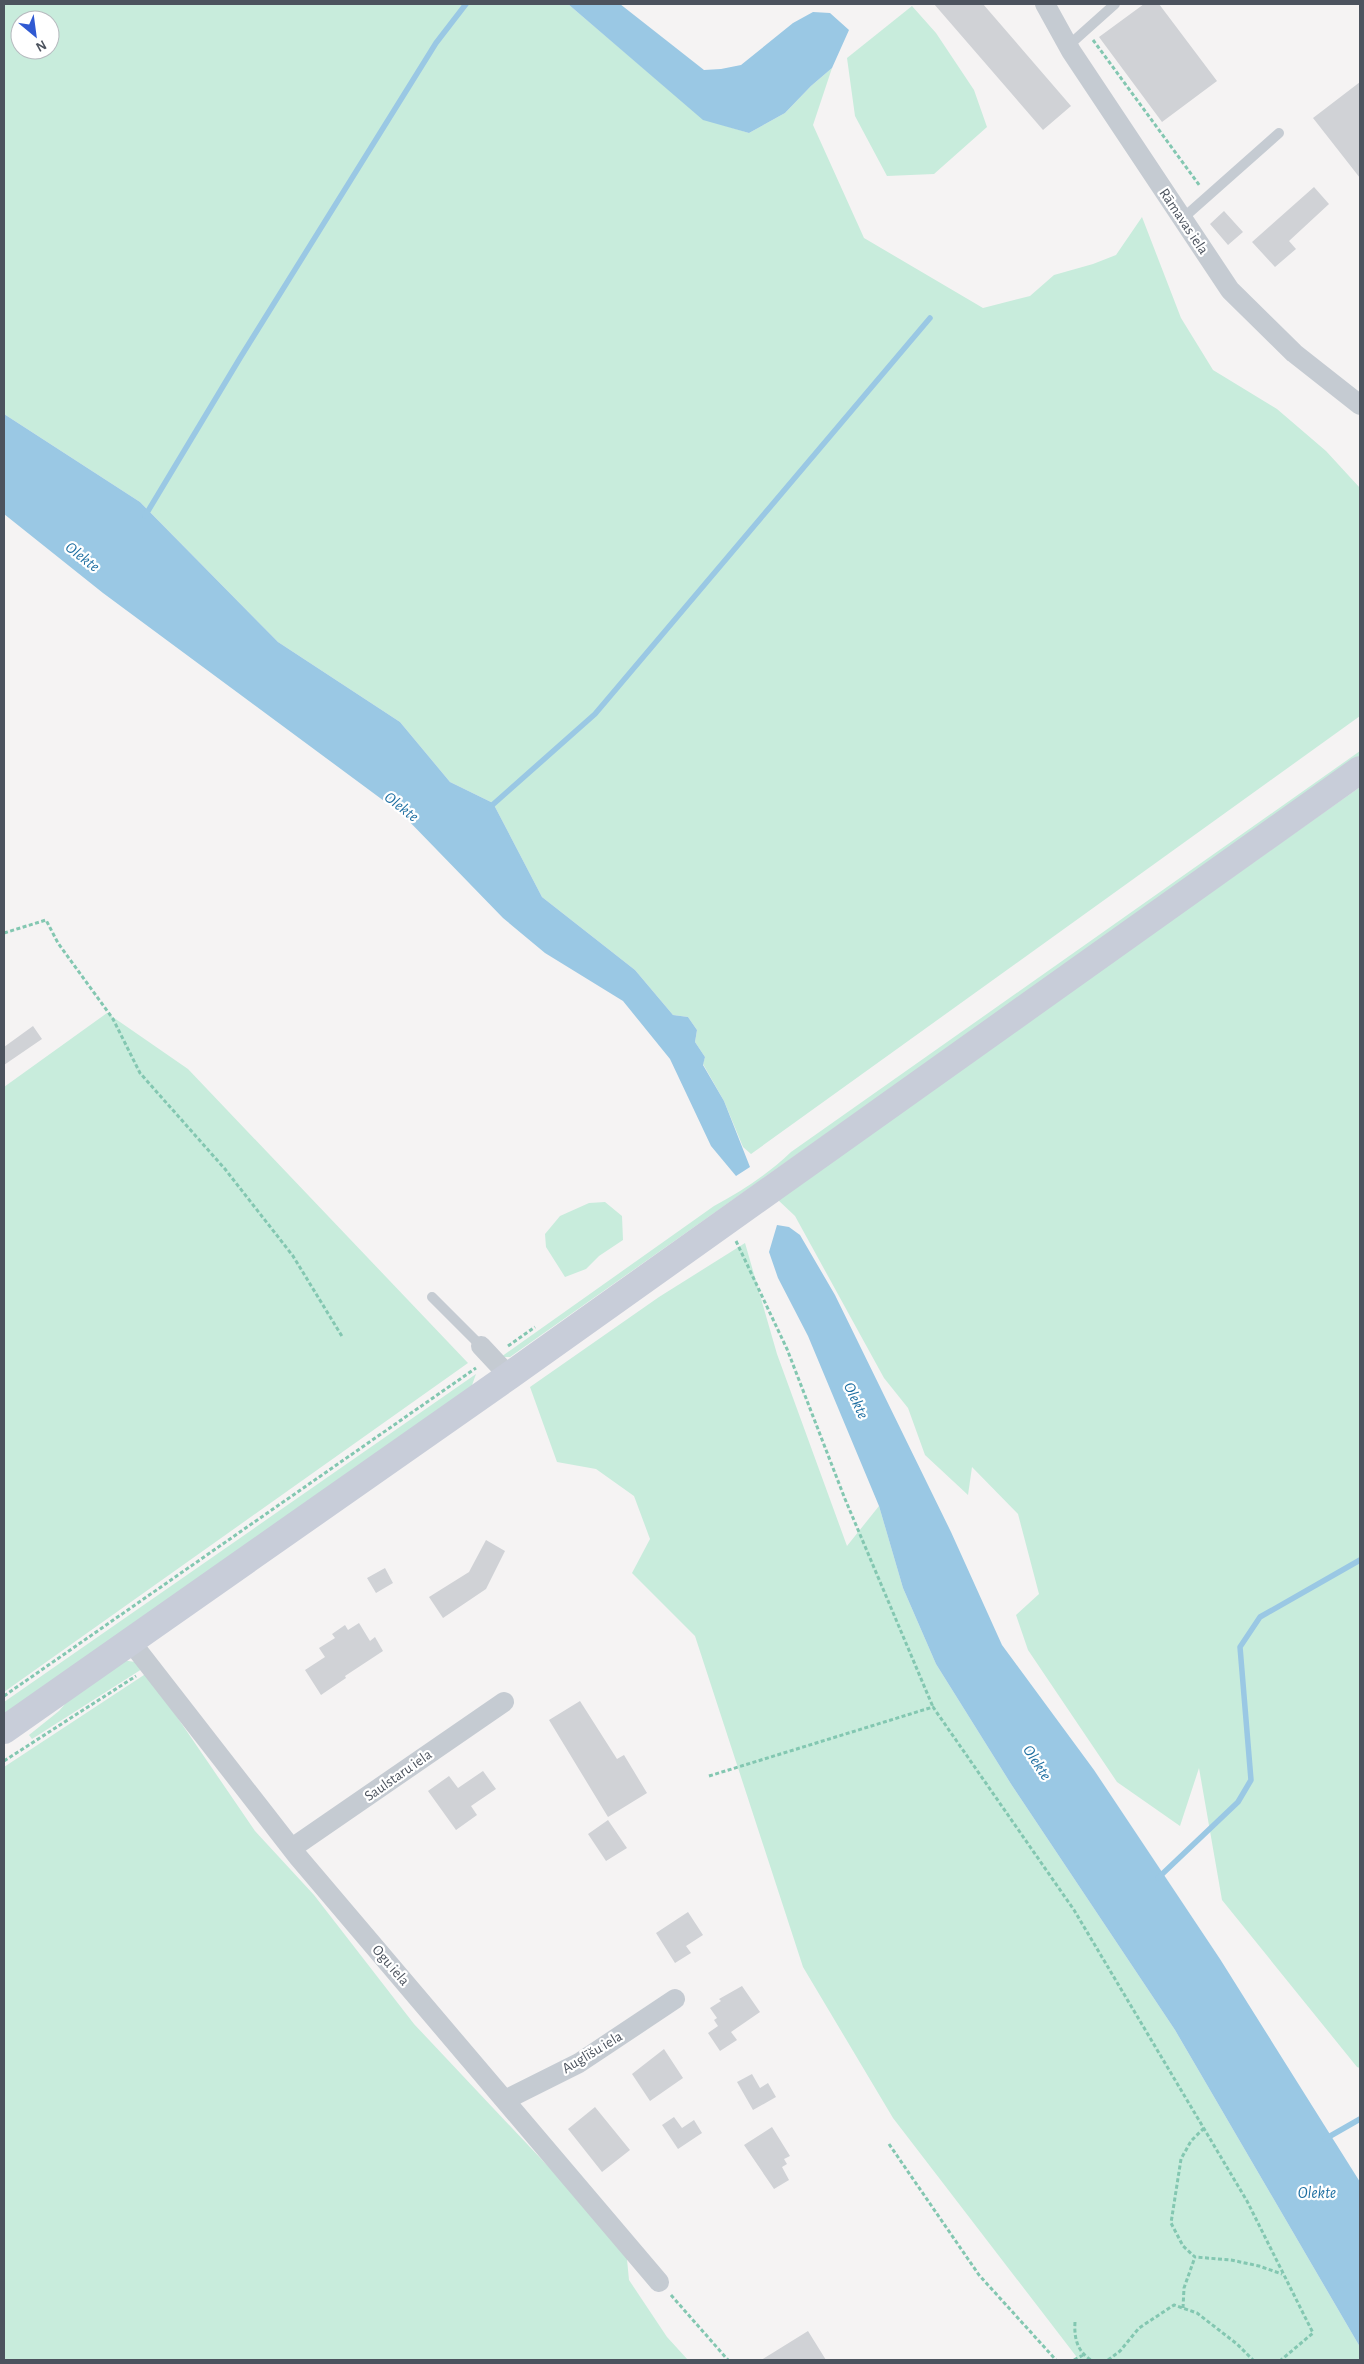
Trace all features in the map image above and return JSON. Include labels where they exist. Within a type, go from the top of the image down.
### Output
[{"type":"main road","points":[[4,1730],[131,1642],[494,1360],[727,1220],[1360,770]]},
{"type":"street","name":"Rāmavas iela","points":[[1045,4],[1068,46],[1230,290],[1294,353],[1360,405]]},
{"type":"street","name":"Ogu iela","points":[[131,1642],[292,1848],[658,2282]]},
{"type":"street","name":"Saulstaru iela","points":[[292,1848],[504,1702]]},
{"type":"street","name":"Auglīšu iela","points":[[505,2100],[579,2062],[675,1999]]},
{"type":"lane","points":[[1068,46],[1115,4]]},
{"type":"lane","points":[[1182,220],[1279,134]]},
{"type":"lane","points":[[432,1297],[494,1360]]},
{"type":"path","points":[[1086,31],[1208,197]]},
{"type":"path","points":[[5,930],[46,920],[58,943],[114,1019],[140,1073],[225,1169],[292,1256],[343,1338]]},
{"type":"path","points":[[727,1220],[787,1349],[852,1516],[933,1707],[1074,1910],[1247,2201],[1282,2275],[1313,2333],[1282,2360]]},
{"type":"path","points":[[4,1696],[494,1360],[542,1322]]},
{"type":"path","points":[[4,1761],[150,1667]]},
{"type":"path","points":[[709,1776],[933,1707]]},
{"type":"path","points":[[1204,2128],[1191,2141],[1181,2159],[1170,2223],[1183,2246],[1194,2257],[1208,2257],[1240,2262],[1282,2275]]},
{"type":"path","points":[[890,2144],[979,2275],[1056,2360]]},
{"type":"path","points":[[1183,2308],[1184,2288],[1194,2257]]},
{"type":"path","points":[[658,2282],[728,2360]]},
{"type":"path","points":[[1108,2360],[1120,2351],[1139,2328],[1174,2305],[1197,2313],[1237,2344],[1253,2360]]},
{"type":"path","points":[[1075,2322],[1074,2336],[1083,2355],[1091,2360]]},
{"type":"path","points":[[1074,2360],[1083,2355]]},
{"type":"green space","points":[[4,4],[568,4],[703,119],[749,133],[785,113],[811,86],[832,68],[813,125],[864,238],[983,308],[1030,296],[1054,275],[1093,264],[1116,255],[1142,217],[1181,318],[1213,370],[1277,409],[1326,451],[1360,488],[1360,716],[751,1154],[743,1147],[724,1101],[703,1064],[705,1057],[695,1042],[697,1030],[688,1017],[673,1015],[635,970],[542,897],[493,803],[450,782],[400,722],[278,642],[140,502],[4,414]]},
{"type":"green space","points":[[912,6],[936,33],[974,90],[987,127],[934,174],[887,176],[855,116],[847,58]]},
{"type":"green space","points":[[1360,751],[1360,757],[510,1357],[501,1357],[714,1206],[754,1182],[791,1152]]},
{"type":"green space","points":[[1360,787],[1360,2068],[1357,2067],[1222,1900],[1199,1768],[1180,1826],[1117,1782],[1028,1650],[1016,1615],[1039,1594],[1018,1514],[972,1467],[968,1495],[925,1455],[908,1408],[884,1378],[795,1216],[777,1199]]},
{"type":"green space","points":[[107,1013],[188,1069],[468,1363],[4,1692],[4,1087]]},
{"type":"green space","points":[[605,1202],[622,1216],[623,1240],[599,1256],[586,1269],[565,1277],[546,1247],[545,1234],[560,1216],[589,1203]]},
{"type":"green space","points":[[745,1243],[777,1354],[847,1546],[879,1506],[903,1588],[936,1664],[1011,1784],[1175,2030],[1360,2347],[1360,2360],[1079,2360],[893,2118],[803,1967],[695,1636],[632,1573],[650,1539],[634,1496],[596,1469],[557,1462],[530,1387],[659,1297]]},
{"type":"green space","points":[[476,1374],[471,1388],[4,1717],[4,1702]]},
{"type":"green space","points":[[122,1660],[135,1662],[142,1669],[32,1739],[29,1735],[59,1711],[78,1689]]},
{"type":"green space","points":[[147,1673],[255,1831],[314,1895],[414,2024],[626,2249],[629,2280],[667,2337],[688,2360],[4,2360],[4,1767]]},
{"type":"water","points":[[568,4],[620,4],[704,70],[741,65],[793,23],[813,12],[830,13],[849,30],[832,68],[811,86],[785,113],[749,133],[703,120]]},
{"type":"water","name":"Olekte","points":[[4,414],[140,502],[278,642],[400,722],[450,782],[493,803],[542,897],[635,970],[673,1015],[688,1017],[697,1030],[695,1042],[705,1057],[703,1065],[724,1101],[750,1167],[736,1176],[711,1146],[670,1059],[623,1001],[545,953],[503,918],[403,815],[103,593],[4,514]]},
{"type":"water","name":"Olekte","points":[[777,1225],[789,1227],[800,1235],[835,1295],[951,1532],[1002,1645],[1094,1770],[1220,1959],[1360,2182],[1360,2347],[1175,2030],[1011,1784],[936,1664],[903,1588],[879,1506],[808,1336],[778,1278],[769,1252]]},
{"type":"building","points":[[934,4],[983,4],[1071,106],[1043,130]]},
{"type":"building","points":[[1144,4],[1159,4],[1217,81],[1162,122],[1099,37]]},
{"type":"building","points":[[1360,82],[1360,178],[1313,118]]},
{"type":"building","points":[[1314,187],[1329,204],[1289,241],[1296,249],[1275,267],[1252,242]]},
{"type":"building","points":[[1224,211],[1243,232],[1228,245],[1210,224]]},
{"type":"building","points":[[33,1026],[42,1039],[4,1065],[4,1047]]},
{"type":"building","points":[[486,1540],[505,1551],[486,1589],[443,1618],[429,1597],[469,1572]]},
{"type":"building","points":[[385,1568],[393,1583],[376,1593],[367,1578]]},
{"type":"building","points":[[359,1623],[370,1641],[375,1637],[383,1651],[345,1676],[346,1678],[321,1695],[305,1670],[325,1657],[319,1648],[335,1638],[332,1634],[345,1625],[348,1630]]},
{"type":"building","points":[[580,1701],[617,1759],[624,1755],[647,1793],[608,1817],[549,1720]]},
{"type":"building","points":[[483,1771],[496,1789],[471,1806],[477,1815],[456,1830],[428,1791],[449,1776],[458,1788]]},
{"type":"building","points":[[608,1820],[627,1848],[606,1861],[588,1834]]},
{"type":"building","points":[[688,1912],[703,1935],[686,1946],[691,1953],[675,1963],[656,1933]]},
{"type":"building","points":[[742,1986],[760,2012],[731,2032],[737,2040],[720,2051],[708,2033],[718,2026],[714,2020],[717,2018],[710,2008],[721,2001],[719,1999]]},
{"type":"building","points":[[664,2049],[683,2078],[650,2101],[632,2074]]},
{"type":"building","points":[[752,2074],[760,2088],[768,2083],[776,2097],[753,2110],[737,2082]]},
{"type":"building","points":[[595,2107],[630,2150],[602,2172],[568,2129]]},
{"type":"building","points":[[674,2117],[682,2128],[694,2120],[702,2133],[678,2149],[662,2125]]},
{"type":"building","points":[[772,2127],[790,2156],[784,2159],[787,2164],[782,2167],[789,2180],[774,2189],[744,2145]]},
{"type":"building","points":[[808,2331],[826,2360],[761,2360]]},
{"type":"waterway","points":[[145,516],[240,358],[436,43],[466,4]]},
{"type":"waterway","points":[[489,808],[595,714],[930,318]]},
{"type":"waterway","points":[[1158,1878],[1238,1802],[1251,1780],[1240,1647],[1260,1617],[1360,1560]]},
{"type":"waterway","points":[[1325,2139],[1360,2119]]}]
